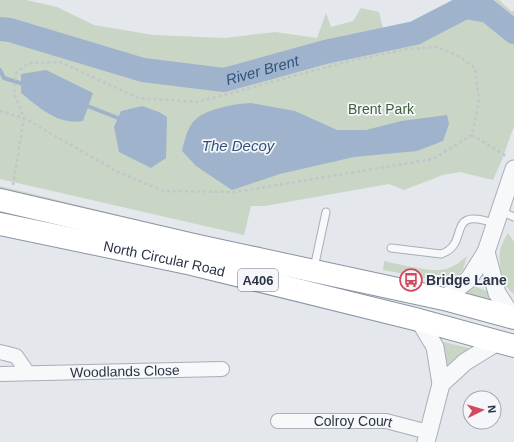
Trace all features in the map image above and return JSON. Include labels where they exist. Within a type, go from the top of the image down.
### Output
[{"type":"highway","name":"North Circular Road","points":[[6,193],[314,271],[444,299],[514,318]]},
{"type":"highway","name":"North Circular Road","points":[[0,224],[192,264],[506,343]]},
{"type":"street","points":[[444,299],[470,279],[486,252],[503,217],[510,163]]},
{"type":"street","points":[[486,252],[497,293],[514,318]]},
{"type":"street","points":[[419,320],[435,347],[441,384],[427,437]]},
{"type":"street","points":[[441,384],[465,362],[506,343]]},
{"type":"street","points":[[0,352],[16,356],[28,373]]},
{"type":"street","name":"Woodlands Close","points":[[0,374],[222,369]]},
{"type":"street","name":"Colroy Court","points":[[278,422],[386,421],[427,437]]},
{"type":"lane","points":[[314,271],[326,212]]},
{"type":"lane","points":[[391,248],[441,254],[446,252],[454,244],[460,227],[468,219],[476,217],[503,217]]},
{"type":"path","points":[[0,111],[24,118],[116,171],[163,191],[235,192],[433,159],[472,135],[479,100],[475,68],[460,57],[438,47],[407,49],[349,62],[198,102],[138,98],[60,62],[29,63],[16,73],[14,93],[24,118],[6,193]]},
{"type":"path","points":[[472,135],[510,163]]},
{"type":"green space","name":"Brent Park","points":[[0,0],[26,0],[57,7],[94,25],[153,35],[225,38],[275,32],[317,38],[326,13],[331,27],[353,21],[361,8],[379,12],[384,32],[410,31],[467,1],[499,0],[511,11],[514,11],[514,126],[493,180],[460,172],[443,175],[404,190],[389,184],[265,206],[251,206],[244,235],[0,179]]},
{"type":"green space","points":[[0,186],[221,240],[263,247],[262,251],[0,191]]},
{"type":"green space","points":[[508,233],[514,242],[514,294],[506,286],[500,268],[501,249]]},
{"type":"green space","points":[[467,256],[463,270],[455,278],[445,282],[383,270],[384,261],[424,269],[446,269],[454,266]]},
{"type":"green space","points":[[469,284],[492,293],[493,301],[464,294]]},
{"type":"green space","points":[[436,340],[473,349],[448,370]]},
{"type":"water","points":[[46,70],[93,93],[83,121],[74,122],[57,118],[42,110],[21,93],[21,74]]},
{"type":"water","name":"The Decoy","points":[[251,103],[295,111],[337,130],[366,130],[401,121],[447,115],[449,124],[443,141],[417,151],[354,157],[280,174],[232,190],[196,166],[182,151],[189,128],[195,120],[202,115],[218,108]]},
{"type":"water","points":[[142,106],[159,112],[167,117],[166,158],[151,168],[119,152],[114,127],[121,111]]},
{"type":"waterway","name":"River Brent","points":[[0,29],[10,30],[143,70],[224,80],[325,52],[415,33],[465,7],[488,11],[514,32]]},
{"type":"waterway","points":[[0,70],[4,78],[23,84]]},
{"type":"waterway","points":[[85,105],[118,118]]},
{"type":"place","name":"Bridge Lane","points":[[411,280]]}]
